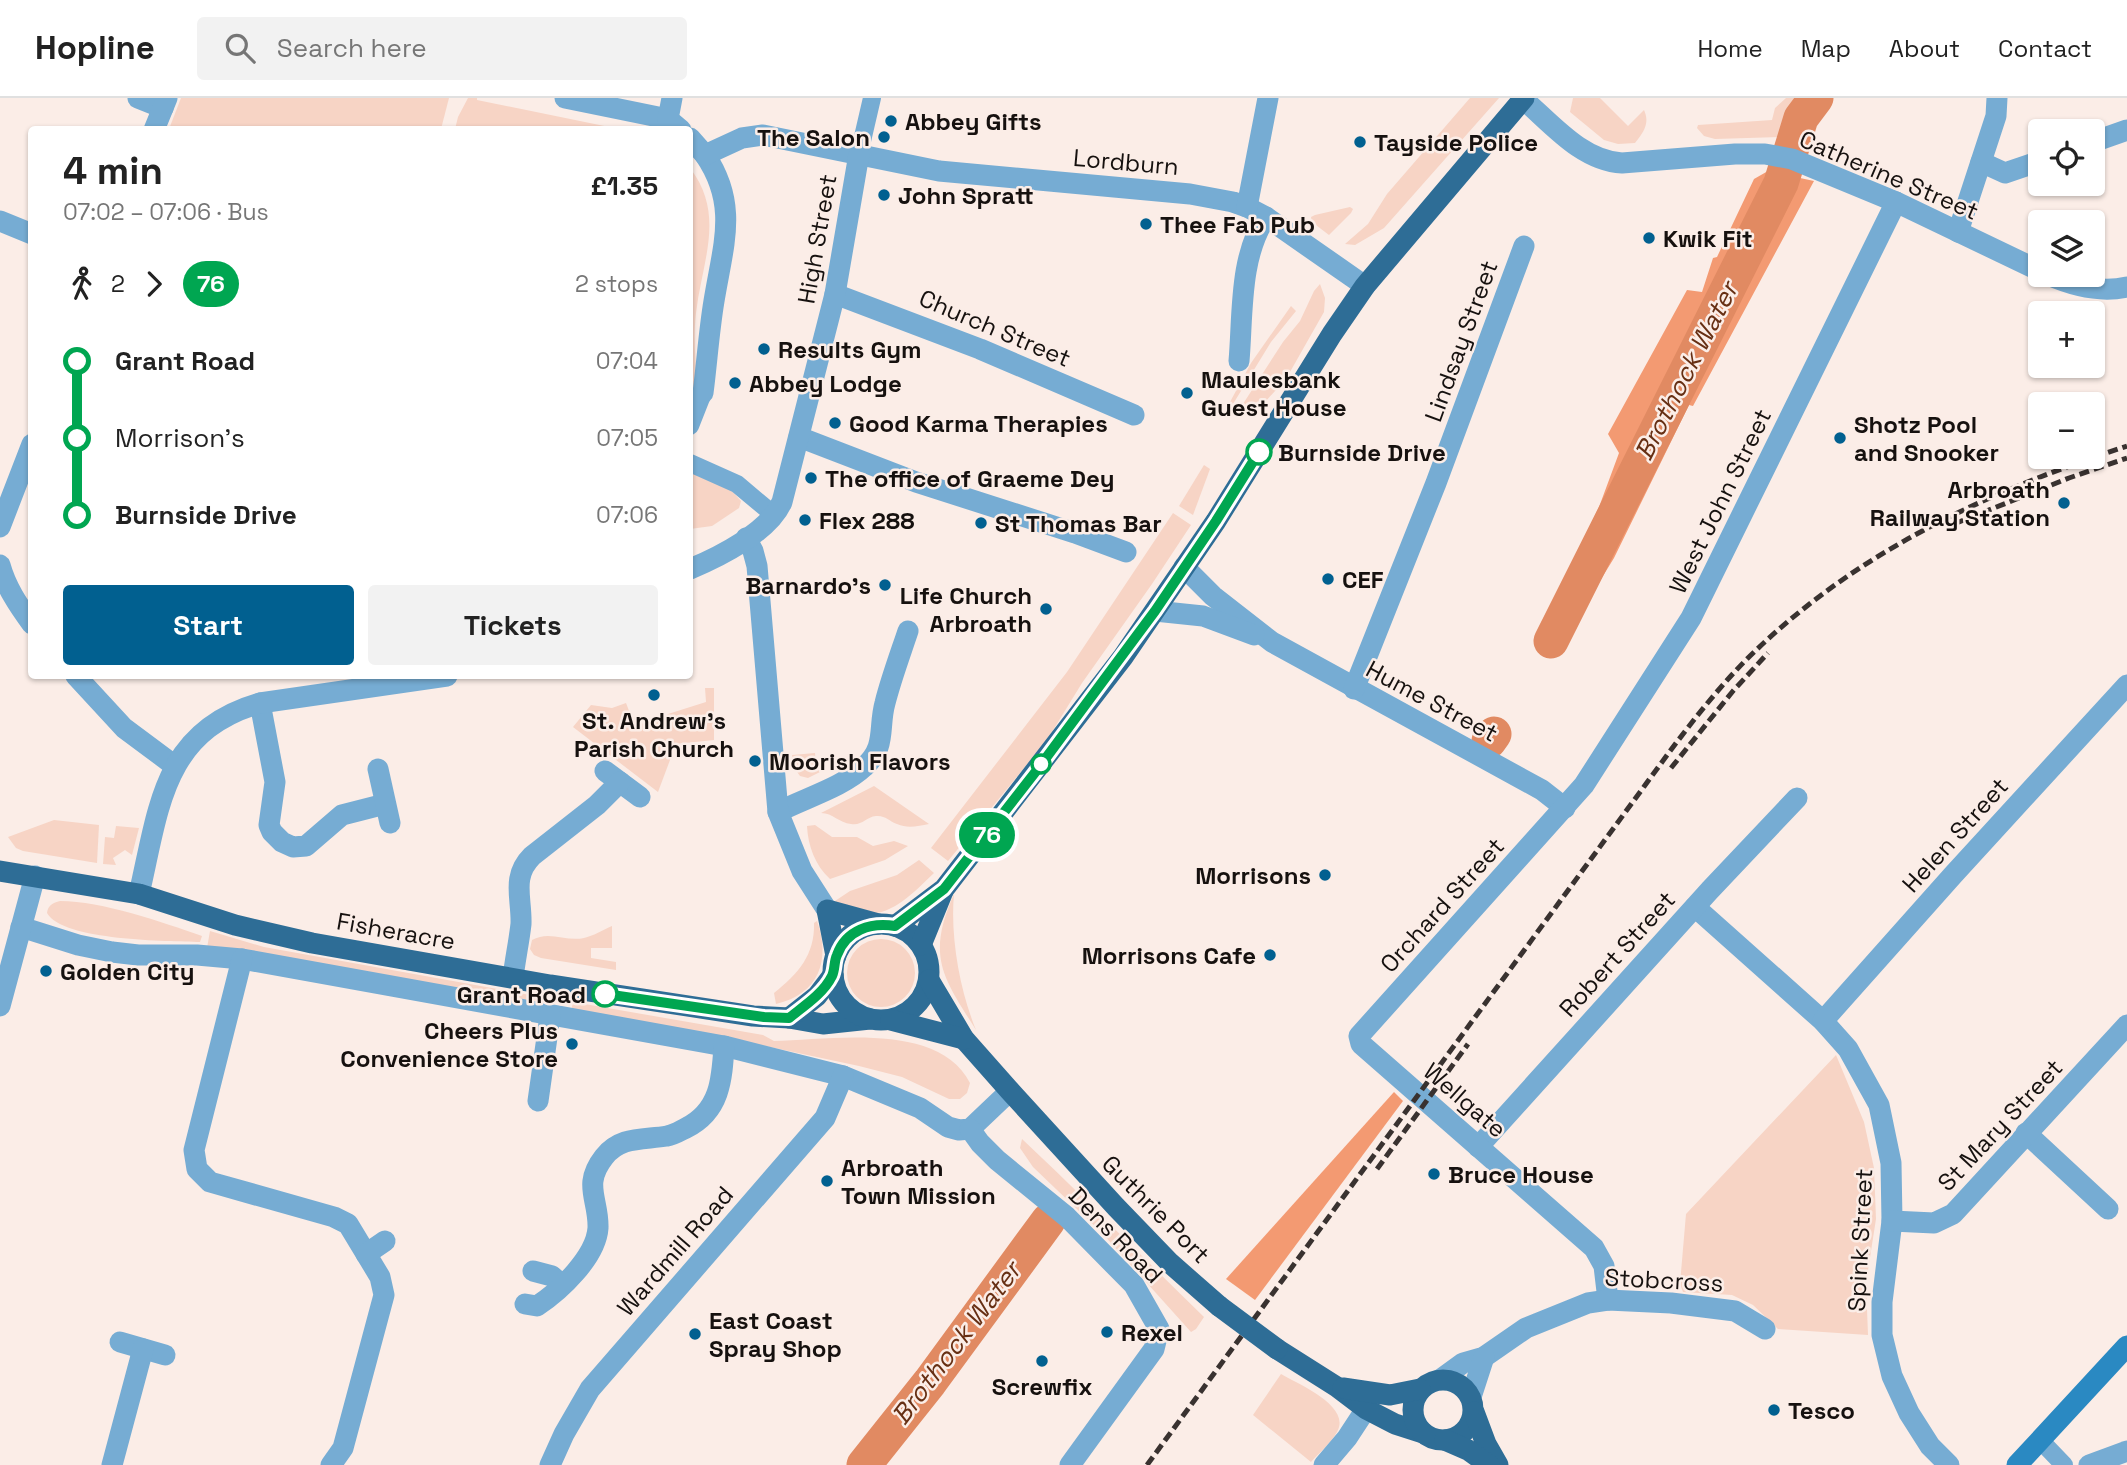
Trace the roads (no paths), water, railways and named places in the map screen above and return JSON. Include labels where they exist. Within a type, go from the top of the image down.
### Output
[{"type":"main road","points":[[921,945],[944,889],[1037,770],[1155,611],[1216,521],[1332,334],[1365,286],[1524,98]]},
{"type":"main road","name":"Fisheracre","points":[[0,871],[139,894],[272,934],[513,978],[823,1024],[880,1019]]},
{"type":"main road","points":[[789,1018],[817,996],[845,940],[855,932],[887,925],[944,889]]},
{"type":"main road","points":[[880,1019],[912,1010],[920,1001],[929,980],[929,968],[921,945],[914,937],[887,925],[827,910],[836,990],[844,1003],[856,1013],[880,1019],[964,1039]]},
{"type":"main road","name":"Guthrie Port","points":[[929,980],[964,1039],[1116,1208],[1170,1263],[1219,1306],[1366,1409],[1395,1424],[1423,1433]]},
{"type":"main road","points":[[2017,1465],[2127,1346]]},
{"type":"main road","points":[[1472,1404],[1468,1428],[1462,1434],[1445,1440],[1437,1440],[1423,1433],[1413,1416],[1412,1407],[1426,1384],[1441,1379],[1458,1383],[1472,1404],[1486,1444],[1498,1465]]},
{"type":"main road","name":"Guthrie Port","points":[[1337,1387],[1390,1395],[1420,1390]]},
{"type":"main road","points":[[1445,1440],[1468,1450],[1489,1465]]},
{"type":"street","points":[[138,98],[165,103],[156,126]]},
{"type":"street","points":[[565,98],[675,125],[672,98]]},
{"type":"street","name":"High Street","points":[[693,567],[746,538],[774,514],[784,497],[835,294],[859,154],[872,98]]},
{"type":"street","points":[[1238,361],[1246,273],[1258,228],[1257,212],[1268,98]]},
{"type":"street","name":"Catherine Street","points":[[1524,98],[1581,149],[1595,158],[1608,162],[1765,154],[1792,159],[1896,202],[2028,265]]},
{"type":"street","points":[[1958,232],[1996,116],[1997,98]]},
{"type":"street","points":[[2105,138],[2127,130]]},
{"type":"street","name":"Lordburn","points":[[705,155],[742,138],[763,135],[939,172],[1191,194],[1257,212],[1365,286]]},
{"type":"street","points":[[693,141],[705,155],[721,183],[727,213],[727,230],[714,303],[704,393],[693,419]]},
{"type":"street","points":[[1981,162],[2005,173],[2028,165]]},
{"type":"street","name":"West John Street","points":[[1565,808],[1584,785],[1690,618],[1896,202]]},
{"type":"street","points":[[0,221],[28,232]]},
{"type":"street","name":"Lindsay Street","points":[[1354,689],[1437,483],[1524,246]]},
{"type":"street","points":[[2085,287],[2103,289],[2127,286]]},
{"type":"street","name":"Church Street","points":[[835,294],[969,344],[1134,415]]},
{"type":"street","points":[[799,437],[916,482],[1126,552]]},
{"type":"street","points":[[0,527],[28,454]]},
{"type":"street","points":[[693,464],[737,484],[774,514]]},
{"type":"street","points":[[746,538],[757,566],[778,812],[802,871],[827,910]]},
{"type":"street","points":[[0,565],[16,602],[28,618]]},
{"type":"street","name":"Hume Street","points":[[1184,567],[1213,596],[1272,642],[1542,790],[1565,808]]},
{"type":"street","name":"Hume Street","points":[[1155,611],[1203,616],[1272,642]]},
{"type":"street","points":[[778,812],[851,777],[866,766],[877,751],[882,740],[884,706],[908,631]]},
{"type":"street","points":[[79,679],[124,727],[175,766]]},
{"type":"street","points":[[139,894],[165,787],[184,751],[200,734],[240,709],[260,703],[430,679]]},
{"type":"street","name":"Helen Street","points":[[1823,1021],[2127,685]]},
{"type":"street","points":[[260,703],[275,782],[269,825],[271,832],[282,842],[293,847],[306,846],[342,815],[387,813],[378,769]]},
{"type":"street","points":[[513,978],[520,927],[518,882],[524,865],[597,805],[613,776],[640,797]]},
{"type":"street","name":"Robert Street","points":[[1478,1147],[1695,907],[1797,799]]},
{"type":"street","name":"Orchard Street","points":[[1359,1036],[1565,808]]},
{"type":"street","points":[[0,1006],[35,876]]},
{"type":"street","name":"Spink Street","points":[[1695,907],[1823,1021],[1848,1049],[1878,1105],[1891,1163],[1892,1221],[1882,1302],[1882,1335],[1892,1376],[1909,1413],[1930,1446],[1949,1465]]},
{"type":"street","points":[[21,927],[78,945],[112,952],[242,959],[724,1046],[843,1076],[920,1108],[948,1127],[959,1130],[971,1129],[1010,1091]]},
{"type":"street","points":[[242,959],[194,1150],[197,1169],[210,1182],[334,1217],[348,1224],[380,1277],[384,1295],[343,1448],[331,1465]]},
{"type":"street","points":[[538,1101],[550,1016]]},
{"type":"street","name":"St Mary Street","points":[[1892,1221],[1934,1223],[1953,1214],[2127,1025]]},
{"type":"street","name":"Wellgate","points":[[1359,1036],[1361,1044],[1594,1248],[1604,1266],[1608,1300]]},
{"type":"street","points":[[525,1304],[537,1306],[562,1285],[593,1248],[598,1228],[591,1190],[593,1172],[606,1154],[626,1140],[670,1136],[709,1112],[717,1095],[724,1046]]},
{"type":"street","name":"Wardmill Road","points":[[550,1465],[590,1389],[825,1118],[843,1076]]},
{"type":"street","name":"Dens Road","points":[[971,1129],[988,1152],[1067,1217],[1134,1285],[1159,1329],[1154,1349],[1070,1465]]},
{"type":"street","points":[[2026,1133],[2108,1209]]},
{"type":"street","points":[[366,1254],[385,1241]]},
{"type":"street","points":[[533,1270],[552,1276],[562,1285]]},
{"type":"street","name":"Stobcross","points":[[1441,1379],[1463,1363],[1484,1357],[1526,1328],[1588,1303],[1608,1300],[1671,1303],[1735,1311],[1765,1329]]},
{"type":"street","points":[[120,1342],[165,1355]]},
{"type":"street","points":[[112,1465],[143,1349]]},
{"type":"street","points":[[1472,1404],[1484,1357]]},
{"type":"street","points":[[1324,1465],[1347,1438],[1366,1409]]},
{"type":"street","points":[[2040,1440],[2064,1465]]},
{"type":"street","points":[[2089,1465],[2127,1451]]},
{"type":"waterway","name":"Brothock Water","points":[[1551,641],[1781,183],[1801,118],[1816,98]]},
{"type":"waterway","name":"Brothock Water","points":[[1489,741],[1494,734]]},
{"type":"waterway","name":"Brothock Water","points":[[864,1465],[930,1382],[1048,1221]]},
{"type":"railway","points":[[1147,1465],[1672,748],[1745,661],[1830,588],[1923,531],[2022,484],[2127,446]]},
{"type":"railway","points":[[1954,524],[2127,458]]},
{"type":"railway","points":[[1671,768],[1733,691],[1768,653]]},
{"type":"railway","points":[[1377,1169],[1468,1044]]},
{"type":"place","name":"Abbey Gifts","points":[[891,121]]},
{"type":"place","name":"The Salon","points":[[884,137]]},
{"type":"place","name":"Tayside Police","points":[[1360,142]]},
{"type":"place","name":"John Spratt","points":[[884,195]]},
{"type":"place","name":"Thee Fab Pub","points":[[1146,224]]},
{"type":"place","name":"Kwik Fit","points":[[1649,238]]},
{"type":"place","name":"Results Gym","points":[[764,349]]},
{"type":"place","name":"Abbey Lodge","points":[[735,383]]},
{"type":"place","name":"Maulesbank Guest House","points":[[1187,393]]},
{"type":"place","name":"Good Karma Therapies","points":[[835,423]]},
{"type":"place","name":"Shotz Pool and Snooker","points":[[1840,438]]},
{"type":"place","name":"Burnside Drive","points":[[1259,452]]},
{"type":"place","name":"The office of Graeme Dey","points":[[811,478]]},
{"type":"place","name":"Arbroath Railway Station","points":[[2064,503]]},
{"type":"place","name":"Flex 288","points":[[805,520]]},
{"type":"place","name":"St Thomas Bar","points":[[981,523]]},
{"type":"place","name":"CEF","points":[[1328,579]]},
{"type":"place","name":"Barnardo's","points":[[885,585]]},
{"type":"place","name":"Life Church Arbroath","points":[[1046,609]]},
{"type":"place","name":"St. Andrew's Parish Church","points":[[654,695]]},
{"type":"place","name":"Moorish Flavors","points":[[755,761]]},
{"type":"place","name":"Morrisons","points":[[1325,875]]},
{"type":"place","name":"Morrisons Cafe","points":[[1270,955]]},
{"type":"place","name":"Golden City","points":[[46,971]]},
{"type":"place","name":"Grant Road","points":[[605,994]]},
{"type":"place","name":"Cheers Plus Convenience Store","points":[[572,1044]]},
{"type":"place","name":"Bruce House","points":[[1434,1174]]},
{"type":"place","name":"Arbroath Town Mission","points":[[827,1181]]},
{"type":"place","name":"Rexel","points":[[1107,1332]]},
{"type":"place","name":"East Coast Spray Shop","points":[[695,1334]]},
{"type":"place","name":"Screwfix","points":[[1042,1361]]},
{"type":"place","name":"Tesco","points":[[1774,1410]]}]
